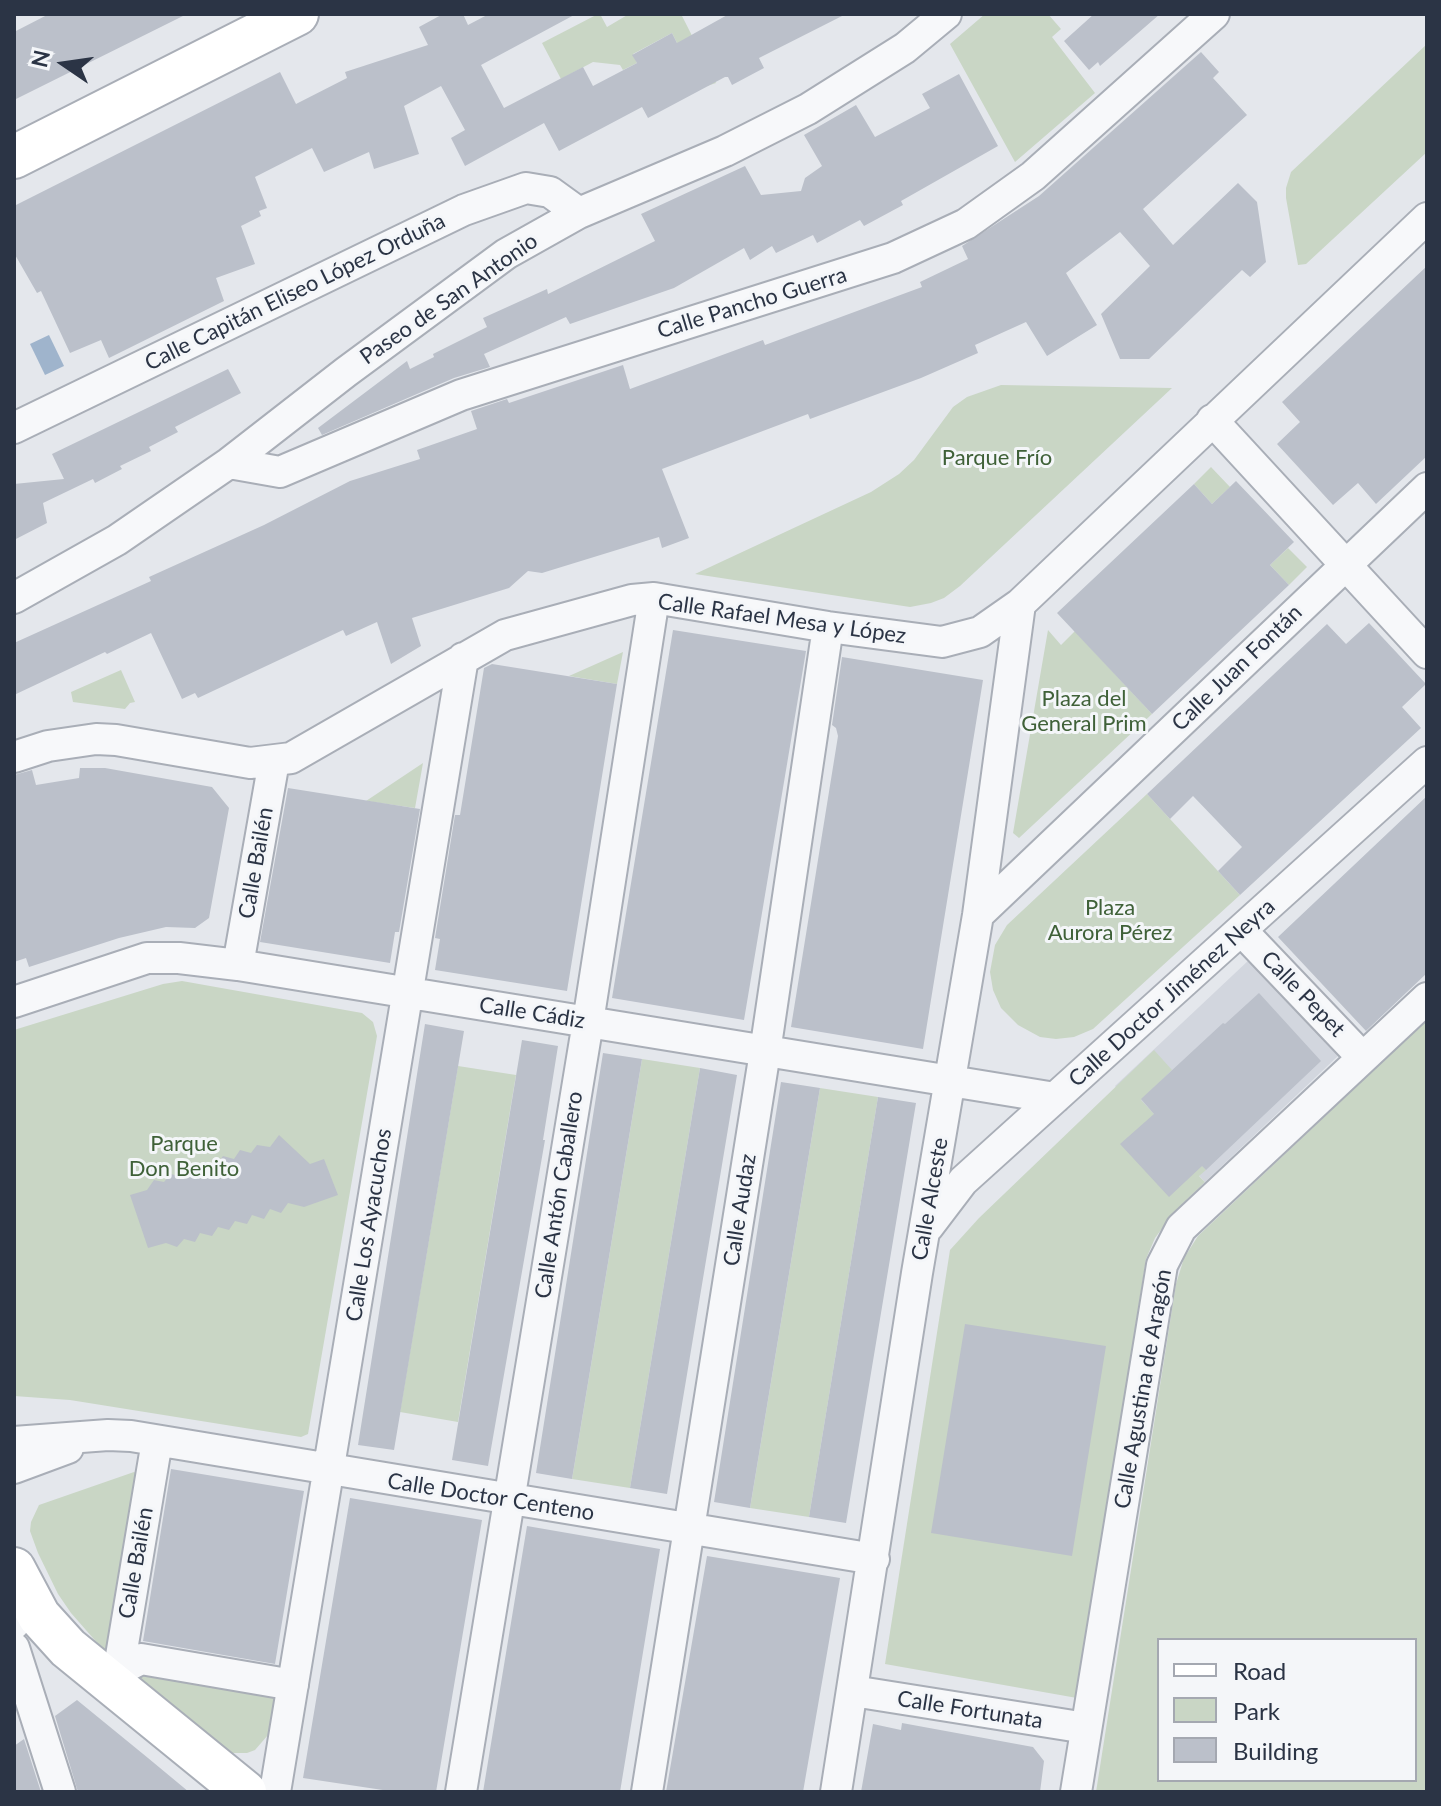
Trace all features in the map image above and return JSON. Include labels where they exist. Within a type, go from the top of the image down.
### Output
[{"type":"street","points":[[14,157],[297,14]]},
{"type":"street","name":"Paseo de San Antonio","points":[[14,598],[117,540],[229,463],[506,254],[579,213],[725,151],[808,109],[905,48],[946,14]]},
{"type":"street","name":"Calle Pancho Guerra","points":[[229,463],[280,472],[461,395],[893,258],[966,224],[1033,176],[1214,14]]},
{"type":"street","name":"Calle Capitán Eliseo López Orduña","points":[[14,428],[464,210],[526,188],[550,192],[579,213]]},
{"type":"street","name":"Calle Rafael Mesa y López","points":[[14,757],[48,746],[96,739],[250,763],[291,758],[505,635],[632,600],[654,598],[942,642],[980,632],[1020,604],[1427,218]]},
{"type":"street","points":[[1212,420],[1427,653]]},
{"type":"street","name":"Calle Juan Fontán","points":[[978,915],[1427,488]]},
{"type":"street","name":"Calle Antón Caballero","points":[[461,1792],[588,1022],[654,598]]},
{"type":"street","name":"Calle Alceste","points":[[836,1792],[978,915],[1020,604]]},
{"type":"street","name":"Calle Audaz","points":[[647,1792],[765,1052],[828,627]]},
{"type":"street","name":"Calle Los Ayacuchos","points":[[275,1792],[463,658]]},
{"type":"street","name":"Calle Bailén","points":[[238,965],[274,761]]},
{"type":"street","name":"Calle Doctor Jiménez Neyra","points":[[925,1232],[963,1181],[1427,762]]},
{"type":"street","name":"Calle Pepet","points":[[1242,931],[1363,1058]]},
{"type":"street","name":"Calle Cádiz","points":[[14,1002],[147,958],[179,958],[1055,1098]]},
{"type":"street","name":"Calle Agustina de Aragón","points":[[1076,1792],[1162,1265],[1181,1228],[1427,998]]},
{"type":"street","name":"Calle Doctor Centeno","points":[[14,1442],[108,1435],[157,1441],[874,1559]]},
{"type":"street","name":"Calle Doctor Centeno","points":[[14,1468],[108,1435]]},
{"type":"street","name":"Calle Bailén","points":[[117,1678],[157,1441]]},
{"type":"street","points":[[16,1573],[39,1616],[51,1631],[117,1678],[245,1792]]},
{"type":"street","points":[[14,1624],[16,1573]]},
{"type":"street","points":[[14,1648],[60,1792]]},
{"type":"street","points":[[117,1678],[141,1659],[293,1685]]},
{"type":"street","name":"Calle Fortunata","points":[[853,1691],[1086,1728]]},
{"type":"shaded area","points":[[1250,959],[1339,1055],[1205,1182],[1115,1086]]},
{"type":"green space","points":[[598,14],[607,27],[629,14],[681,14],[716,83],[707,86],[682,53],[672,33],[633,54],[637,63],[623,70],[620,65],[593,62],[561,79],[542,43]]},
{"type":"green space","points":[[985,14],[1048,14],[1061,29],[1052,37],[1095,93],[1015,162],[950,44]]},
{"type":"green space","points":[[1427,44],[1427,152],[1306,264],[1298,265],[1286,198],[1291,172]]},
{"type":"green space","name":"Parque Frío","points":[[1001,385],[1172,388],[944,598],[910,607],[695,574],[871,492],[914,460],[953,407],[967,397]]},
{"type":"green space","points":[[1211,467],[1230,487],[1212,504],[1194,484]]},
{"type":"green space","points":[[1288,548],[1307,567],[1289,585],[1270,565]]},
{"type":"green space","name":"Plaza del General Prim","points":[[1048,630],[1061,645],[1075,631],[1152,714],[1019,838],[1013,833]]},
{"type":"green space","points":[[623,652],[617,684],[569,676]]},
{"type":"green space","points":[[121,670],[135,702],[125,709],[73,702],[71,692]]},
{"type":"green space","points":[[423,763],[415,808],[366,801]]},
{"type":"green space","name":"Plaza Aurora Pérez","points":[[1147,794],[1240,895],[1093,1029],[1074,1037],[1040,1037],[1018,1025],[1001,1008],[990,972],[995,945],[1007,925]]},
{"type":"green space","name":"Parque Don Benito","points":[[182,981],[362,1013],[373,1022],[377,1036],[308,1434],[301,1437],[70,1400],[14,1396],[14,1030],[163,984]]},
{"type":"green space","points":[[1427,1020],[1427,1792],[1096,1792],[1176,1284],[1184,1258],[1198,1236]]},
{"type":"green space","points":[[1154,1050],[1172,1070],[1141,1100],[1206,1170],[1199,1176],[1205,1182],[1175,1211],[1155,1238],[1146,1259],[1077,1698],[885,1664],[950,1250],[979,1218]]},
{"type":"green space","points":[[642,1059],[700,1068],[630,1488],[572,1479]]},
{"type":"green space","points":[[458,1066],[516,1075],[458,1422],[400,1412]]},
{"type":"green space","points":[[820,1088],[878,1097],[809,1517],[750,1508]]},
{"type":"green space","points":[[137,1473],[107,1654],[58,1594],[38,1553],[30,1531],[31,1522],[39,1505]]},
{"type":"green space","points":[[140,1667],[277,1690],[268,1735],[255,1750],[229,1753],[139,1680]]},
{"type":"water","points":[[49,335],[64,366],[45,375],[30,344]]},
{"type":"building","points":[[49,14],[187,14],[14,100],[14,32]]},
{"type":"building","points":[[443,14],[463,14],[468,25],[489,14],[576,14],[481,65],[504,108],[583,67],[593,86],[637,63],[632,55],[672,33],[677,43],[729,14],[846,14],[759,58],[764,68],[732,85],[725,77],[648,118],[642,107],[559,151],[544,123],[465,166],[451,138],[465,130],[441,86],[404,106],[419,154],[374,169],[369,152],[324,172],[312,148],[255,177],[267,208],[259,211],[261,216],[241,226],[255,264],[216,278],[224,301],[109,358],[101,340],[70,353],[41,291],[37,293],[14,253],[14,206],[280,72],[296,104],[347,78],[345,72],[428,45],[419,27]]},
{"type":"building","points":[[1094,14],[1160,14],[1100,66],[1098,62],[1089,70],[1064,41]]},
{"type":"building","points":[[1201,52],[1219,72],[1213,78],[1247,115],[1143,209],[1173,245],[1238,183],[1257,202],[1266,262],[1250,277],[1242,270],[1149,359],[1120,359],[1101,314],[1150,266],[1120,232],[1066,273],[1097,325],[1047,356],[1026,322],[975,345],[978,353],[921,378],[810,419],[808,414],[662,469],[689,538],[662,548],[659,537],[542,573],[528,571],[509,588],[412,618],[421,646],[391,664],[377,622],[346,636],[343,630],[198,698],[195,693],[182,699],[151,633],[14,695],[14,643],[151,581],[149,577],[264,525],[350,481],[420,459],[417,450],[477,429],[471,411],[507,399],[509,403],[623,365],[630,389],[763,340],[765,345],[922,287],[920,282],[968,259],[962,246],[1039,196]]},
{"type":"building","points":[[959,74],[998,146],[901,201],[903,205],[864,226],[860,220],[817,243],[813,235],[776,253],[772,246],[750,260],[744,248],[674,288],[570,324],[566,317],[484,354],[490,367],[454,378],[322,435],[318,428],[407,361],[410,369],[487,327],[483,318],[547,289],[548,294],[655,241],[641,214],[745,166],[761,195],[801,191],[805,178],[822,166],[804,135],[856,105],[875,137],[930,108],[922,94]]},
{"type":"building","points":[[1427,266],[1427,456],[1376,504],[1358,483],[1333,505],[1277,444],[1300,422],[1282,402]]},
{"type":"building","points":[[228,369],[241,393],[175,427],[178,432],[149,447],[151,451],[120,466],[122,469],[43,503],[47,523],[14,540],[14,484],[64,479],[52,454]]},
{"type":"building","points":[[1236,481],[1294,542],[1270,565],[1289,585],[1152,714],[1057,613],[1194,484],[1212,504]]},
{"type":"building","points":[[1369,623],[1426,684],[1402,707],[1421,728],[1240,895],[1218,871],[1242,847],[1193,796],[1170,819],[1147,794],[1327,624],[1346,644]]},
{"type":"building","points":[[673,630],[806,651],[744,1020],[612,998]]},
{"type":"building","points":[[842,657],[983,680],[923,1049],[791,1027],[838,736],[832,725]]},
{"type":"building","points":[[492,664],[617,684],[567,991],[435,970],[440,939],[435,938],[455,815],[460,815],[484,668]]},
{"type":"building","points":[[80,768],[105,768],[212,787],[229,808],[209,918],[195,928],[166,927],[119,938],[29,967],[26,958],[14,962],[14,775],[32,770],[36,785],[79,778]]},
{"type":"building","points":[[288,788],[420,809],[399,932],[395,932],[390,963],[260,942]]},
{"type":"building","points":[[1427,796],[1427,973],[1366,1031],[1278,937]]},
{"type":"building","points":[[1259,993],[1321,1061],[1206,1170],[1202,1166],[1169,1197],[1120,1144],[1154,1114],[1141,1099]]},
{"type":"building","points":[[425,1024],[464,1031],[394,1450],[358,1445]]},
{"type":"building","points":[[522,1040],[558,1046],[545,1140],[488,1466],[452,1460]]},
{"type":"building","points":[[603,1053],[642,1059],[572,1479],[536,1473]]},
{"type":"building","points":[[700,1068],[737,1075],[667,1494],[630,1488]]},
{"type":"building","points":[[781,1082],[820,1088],[750,1508],[714,1502]]},
{"type":"building","points":[[878,1097],[916,1103],[846,1523],[809,1517]]},
{"type":"building","points":[[279,1135],[310,1164],[324,1159],[338,1195],[304,1207],[288,1203],[281,1213],[270,1209],[264,1219],[252,1215],[247,1224],[235,1221],[229,1230],[218,1227],[212,1236],[200,1233],[195,1242],[184,1239],[177,1247],[166,1243],[148,1248],[130,1195],[147,1190],[154,1180],[164,1182],[171,1174],[182,1177],[188,1168],[199,1170],[205,1162],[216,1165],[223,1156],[234,1159],[240,1150],[251,1153],[257,1145],[270,1147]]},
{"type":"building","points":[[965,1324],[1106,1346],[1072,1556],[931,1533]]},
{"type":"building","points":[[171,1469],[304,1491],[275,1664],[143,1641]]},
{"type":"building","points":[[350,1498],[482,1520],[436,1792],[396,1792],[303,1778]]},
{"type":"building","points":[[527,1526],[660,1549],[620,1792],[483,1792]]},
{"type":"building","points":[[707,1556],[840,1578],[803,1792],[666,1792]]},
{"type":"building","points":[[77,1700],[189,1792],[78,1792],[55,1716]]},
{"type":"building","points":[[902,1723],[1033,1747],[1044,1761],[1040,1792],[861,1792],[873,1724],[901,1730]]},
{"type":"building","points":[[24,1739],[41,1792],[14,1792],[14,1746]]}]
